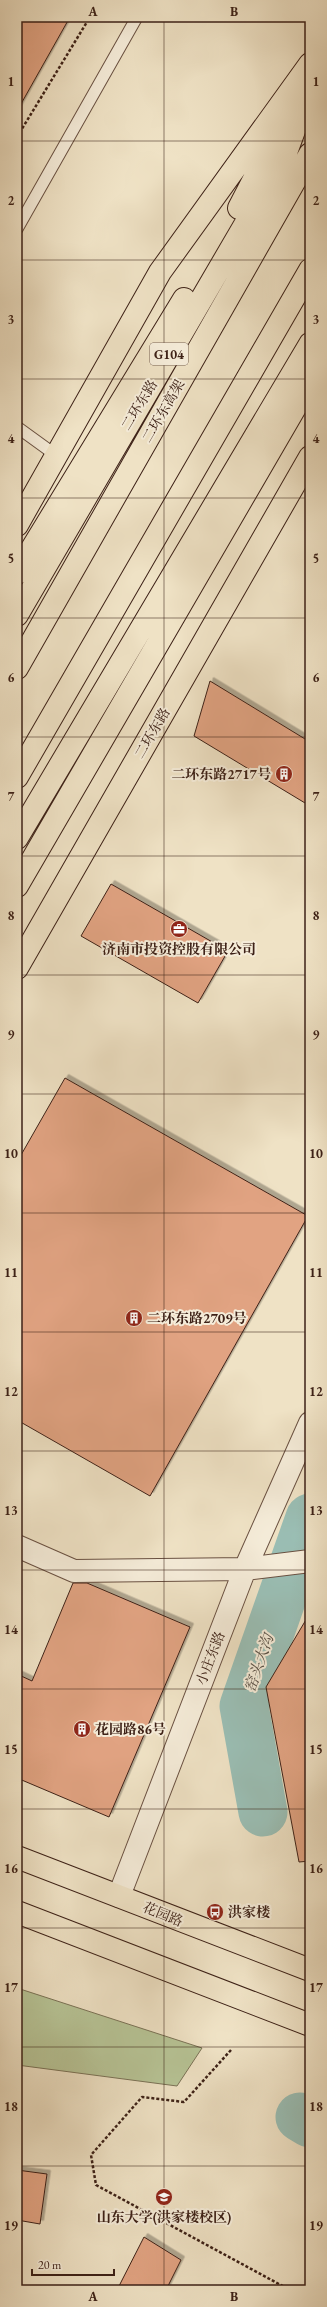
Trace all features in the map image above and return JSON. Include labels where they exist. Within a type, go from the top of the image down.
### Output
[{"type":"main road","points":[[17,525],[160,272],[310,64]]},
{"type":"main road","points":[[17,574],[235,215],[310,72]]},
{"type":"main road","name":"二环东路","points":[[17,615],[284,158],[310,87]]},
{"type":"main road","name":"二环东高架","points":[[17,668],[310,154]]},
{"type":"main road","points":[[17,777],[310,270]]},
{"type":"main road","points":[[17,838],[310,344]]},
{"type":"main road","points":[[17,886],[310,382]]},
{"type":"main road","name":"二环东路","points":[[17,968],[310,458]]},
{"type":"main road","name":"花园路","points":[[17,1856],[310,1970]]},
{"type":"main road","points":[[17,1912],[310,2025]]},
{"type":"street","name":"小庄东路","points":[[119,1896],[245,1569],[310,1423]]},
{"type":"street","points":[[17,1546],[74,1571],[245,1569],[310,1561]]},
{"type":"lane","points":[[17,229],[137,17]]},
{"type":"lane","points":[[17,427],[57,456]]},
{"type":"path","points":[[17,137],[90,17]]},
{"type":"path","points":[[231,2050],[184,2102],[142,2097],[91,2155],[96,2185],[290,2290]]},
{"type":"green space","points":[[17,1988],[202,2048],[177,2086],[17,2065]]},
{"type":"building","points":[[17,17],[70,17],[17,111]]},
{"type":"building","name":"二环东路2717号","points":[[210,681],[310,742],[310,806],[194,736]]},
{"type":"building","points":[[111,884],[228,951],[198,1003],[81,936]]},
{"type":"building","name":"二环东路2709号","points":[[65,1078],[308,1216],[150,1496],[17,1420],[17,1162]]},
{"type":"building","name":"花园路86号","points":[[73,1583],[87,1583],[190,1627],[109,1817],[17,1778],[17,1674],[32,1681]]},
{"type":"building","points":[[310,1613],[310,1861],[299,1862],[266,1687]]},
{"type":"building","points":[[17,2170],[47,2174],[40,2224],[17,2220]]},
{"type":"building","points":[[144,2237],[181,2260],[166,2290],[117,2290]]},
{"type":"waterway","name":"窑头大沟","points":[[263,1812],[244,1706],[310,1518]]},
{"type":"waterway","name":"窑头大沟","points":[[300,2117],[310,2123]]},
{"type":"place","name":"二环东路2717号","points":[[284,774]]},
{"type":"place","name":"济南市投资控股有限公司","points":[[179,929]]},
{"type":"place","name":"二环东路2709号","points":[[134,1318]]},
{"type":"place","name":"花园路86号","points":[[82,1729]]},
{"type":"place","name":"洪家楼","points":[[215,1912]]},
{"type":"place","name":"山东大学(洪家楼校区)","points":[[164,2197]]}]
